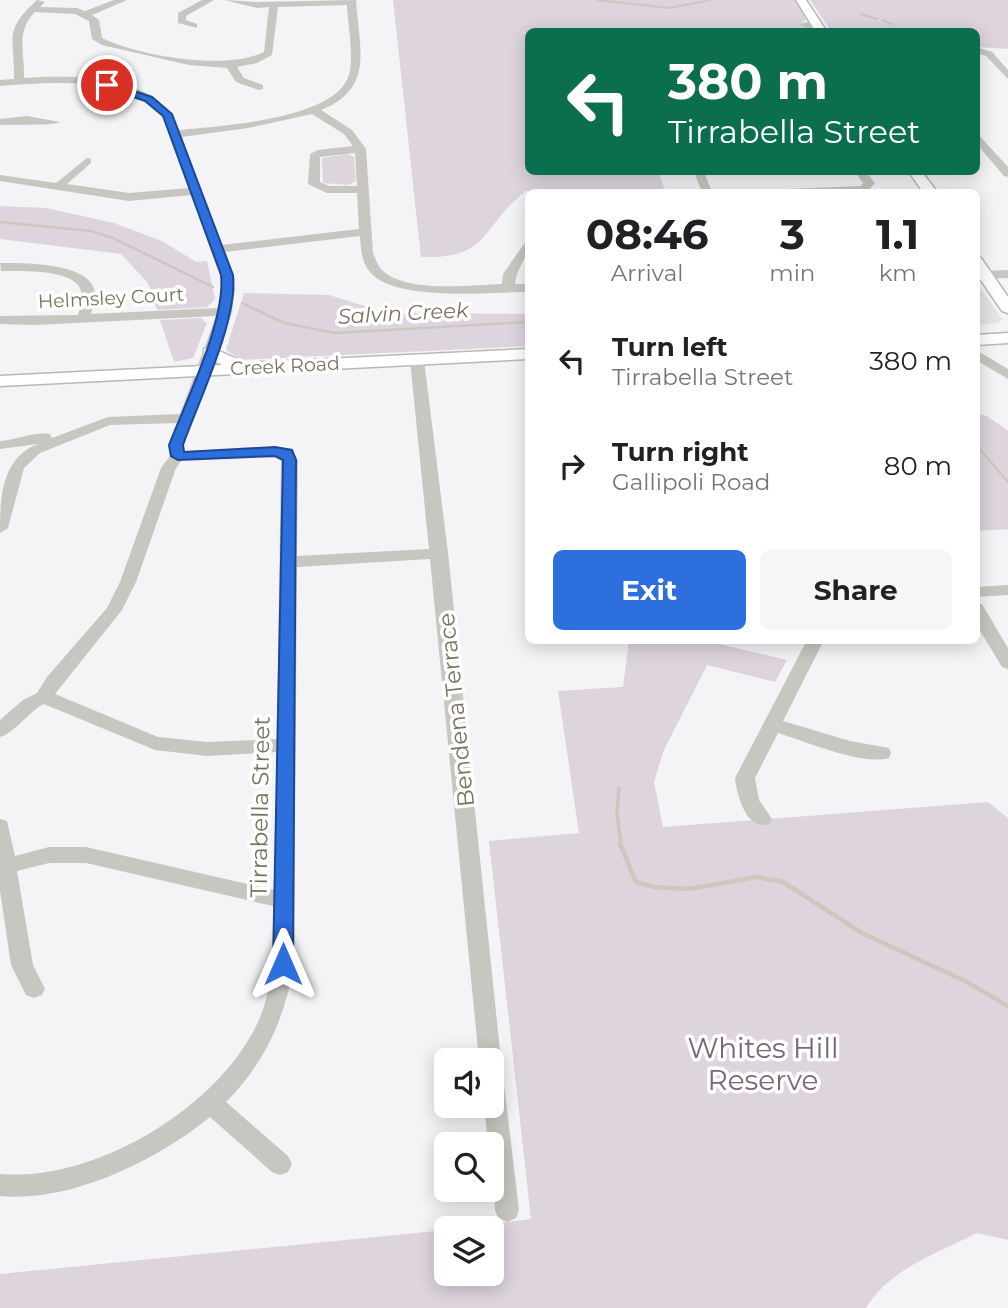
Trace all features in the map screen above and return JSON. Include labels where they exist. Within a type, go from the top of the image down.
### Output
[{"type":"main road","points":[[803,4],[820,28]]},
{"type":"main road","points":[[980,267],[1008,308]]},
{"type":"main road","points":[[980,333],[1005,338]]},
{"type":"main road","points":[[980,340],[1005,338]]},
{"type":"main road","points":[[210,352],[242,368]]},
{"type":"main road","name":"Creek Road","points":[[0,389],[418,364],[525,354]]},
{"type":"main road","name":"Creek Road","points":[[0,381],[201,375],[242,368],[525,363]]},
{"type":"street","points":[[19,81],[13,43],[15,30],[43,0]]},
{"type":"street","points":[[32,9],[86,14],[122,0]]},
{"type":"street","points":[[194,26],[181,21],[181,15],[209,0]]},
{"type":"street","points":[[176,134],[315,111],[333,103],[354,84],[351,1],[274,5],[229,0]]},
{"type":"street","points":[[86,14],[94,20],[97,39],[105,43],[207,64],[230,66],[257,60],[269,53],[274,5]]},
{"type":"street","points":[[0,43],[13,43]]},
{"type":"street","points":[[980,51],[989,54],[1008,76]]},
{"type":"street","points":[[230,66],[240,80],[259,87]]},
{"type":"street","points":[[0,83],[70,80],[134,93],[160,107],[167,114],[176,134],[228,282],[225,312],[186,414],[176,445],[178,456],[169,468],[128,582],[114,610],[53,681],[44,697],[29,704],[0,730]]},
{"type":"street","points":[[315,111],[348,132],[360,149],[365,232],[369,263],[375,271],[395,282],[424,289],[525,288]]},
{"type":"street","points":[[0,122],[27,119],[55,122]]},
{"type":"street","points":[[980,141],[1008,174]]},
{"type":"street","points":[[360,149],[318,153],[314,156],[314,184],[327,190],[363,189]]},
{"type":"street","points":[[60,185],[87,161]]},
{"type":"street","points":[[862,175],[869,183],[864,189]]},
{"type":"street","points":[[0,178],[129,197],[196,191]]},
{"type":"street","points":[[217,249],[310,236],[365,232]]},
{"type":"street","points":[[508,288],[509,274],[525,251]]},
{"type":"street","points":[[1,267],[54,270],[75,276],[84,282],[88,290],[84,318]]},
{"type":"street","points":[[986,275],[1008,274]]},
{"type":"street","name":"Helmsley Court","points":[[0,320],[225,312]]},
{"type":"street","points":[[980,357],[1008,376]]},
{"type":"street","name":"Bendena Terrace","points":[[418,364],[440,553],[467,849],[489,1048]]},
{"type":"street","points":[[0,445],[36,441],[83,420],[186,414]]},
{"type":"street","points":[[0,527],[17,467],[24,457],[108,418]]},
{"type":"street","name":"Tirrabella Street","points":[[0,1185],[50,1182],[99,1170],[180,1129],[211,1103],[243,1069],[266,1030],[279,993],[283,964],[289,460],[287,453],[178,456]]},
{"type":"street","points":[[289,562],[440,553]]},
{"type":"street","points":[[980,592],[1008,590]]},
{"type":"street","points":[[980,615],[1008,663]]},
{"type":"street","points":[[762,819],[751,807],[745,778],[775,725],[814,644]]},
{"type":"street","points":[[44,697],[155,743],[207,749],[285,745]]},
{"type":"street","points":[[775,725],[850,748],[882,753]]},
{"type":"street","points":[[0,826],[22,965],[34,989]]},
{"type":"street","points":[[8,865],[49,855],[86,855],[265,898],[283,898]]},
{"type":"street","points":[[211,1103],[280,1164]]},
{"type":"street","points":[[496,1118],[506,1210]]},
{"type":"shaded area","points":[[980,288],[1002,319],[998,323],[980,325]]},
{"type":"green space","points":[[393,0],[796,0],[806,20],[800,24],[807,28],[525,28],[525,175],[659,175],[665,189],[525,189],[473,246],[444,256],[421,257]]},
{"type":"green space","points":[[810,0],[1008,0],[1008,49],[980,47],[980,28],[829,28]]},
{"type":"green space","points":[[348,154],[354,157],[356,181],[348,185],[323,183],[322,158]]},
{"type":"green space","points":[[0,206],[46,208],[114,223],[162,241],[196,262],[207,261],[215,299],[207,307],[157,310],[148,283],[121,254],[0,239]]},
{"type":"green space","points":[[244,293],[329,295],[387,313],[525,314],[525,346],[241,360],[226,350]]},
{"type":"green space","points":[[200,318],[207,323],[193,358],[174,362],[160,320]]},
{"type":"green space","points":[[980,415],[987,416],[1008,431],[1008,529],[980,531]]},
{"type":"green space","name":"Whites Hill Reserve","points":[[629,644],[719,644],[787,660],[775,682],[707,665],[663,752],[654,782],[663,827],[988,802],[1008,818],[1008,1240],[977,1233],[931,1255],[901,1272],[876,1294],[866,1308],[0,1308],[0,1274],[434,1231],[434,1286],[504,1286],[504,1222],[531,1219],[489,841],[579,833],[558,691],[623,687]]},
{"type":"waterway","points":[[597,0],[669,8],[711,0]]},
{"type":"waterway","points":[[861,14],[877,19]]},
{"type":"waterway","points":[[882,20],[892,24]]},
{"type":"waterway","name":"Salvin Creek","points":[[0,222],[91,231],[113,238],[213,287]]},
{"type":"waterway","name":"Salvin Creek","points":[[242,303],[284,323],[335,333],[525,322]]},
{"type":"waterway","name":"Salvin Creek","points":[[980,450],[1008,482]]},
{"type":"waterway","points":[[619,788],[617,813],[621,846]]},
{"type":"waterway","points":[[620,844],[636,882],[654,887],[689,889],[757,877],[783,882],[862,933],[967,982],[1008,1006]]},
{"type":"route","points":[[107,85],[148,99],[167,114],[227,275],[229,289],[225,312],[176,445],[178,456],[275,452],[287,453],[289,460],[283,964]]}]
